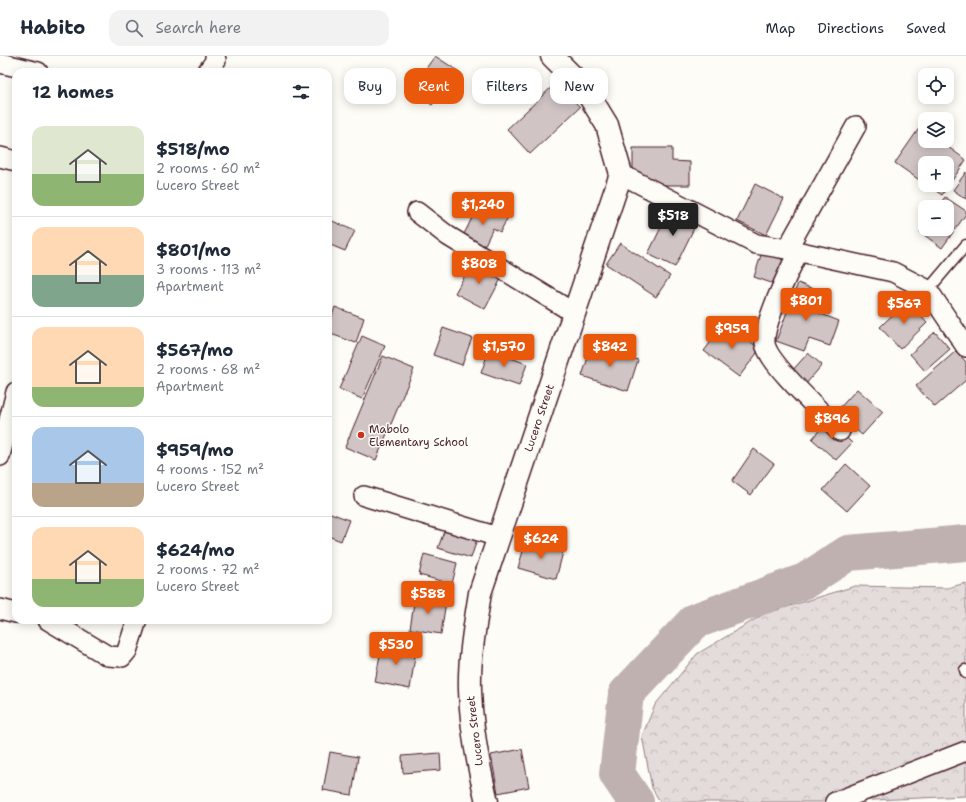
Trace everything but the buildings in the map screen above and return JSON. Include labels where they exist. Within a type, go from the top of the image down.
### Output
[{"type":"street","points":[[210,68],[216,60],[215,56]]},
{"type":"street","points":[[552,56],[585,89],[607,125],[621,174],[756,244],[793,250],[893,272],[928,290],[966,347]]},
{"type":"street","points":[[0,63],[21,68]]},
{"type":"street","points":[[840,431],[773,362],[765,344],[767,325],[793,250],[856,126]]},
{"type":"street","points":[[0,157],[12,160]]},
{"type":"street","name":"Lucero Street","points":[[487,802],[473,736],[470,690],[471,659],[480,593],[621,174]]},
{"type":"street","points":[[417,212],[448,236],[574,313]]},
{"type":"street","points":[[0,456],[12,408]]},
{"type":"street","points":[[364,496],[498,537]]},
{"type":"street","points":[[0,609],[12,612]]},
{"type":"street","points":[[55,624],[108,656],[122,657],[127,651],[136,624]]},
{"type":"street","points":[[835,802],[966,751]]},
{"type":"lane","points":[[928,290],[966,245]]},
{"type":"green space","points":[[966,583],[966,796],[828,802],[660,802],[652,788],[642,736],[655,705],[697,654],[764,614],[855,586],[947,588]]},
{"type":"waterway","points":[[636,802],[617,774],[626,694],[695,621],[805,581],[848,553],[966,543]]},
{"type":"place","name":"Mabolo Elementary School","points":[[361,435]]}]
